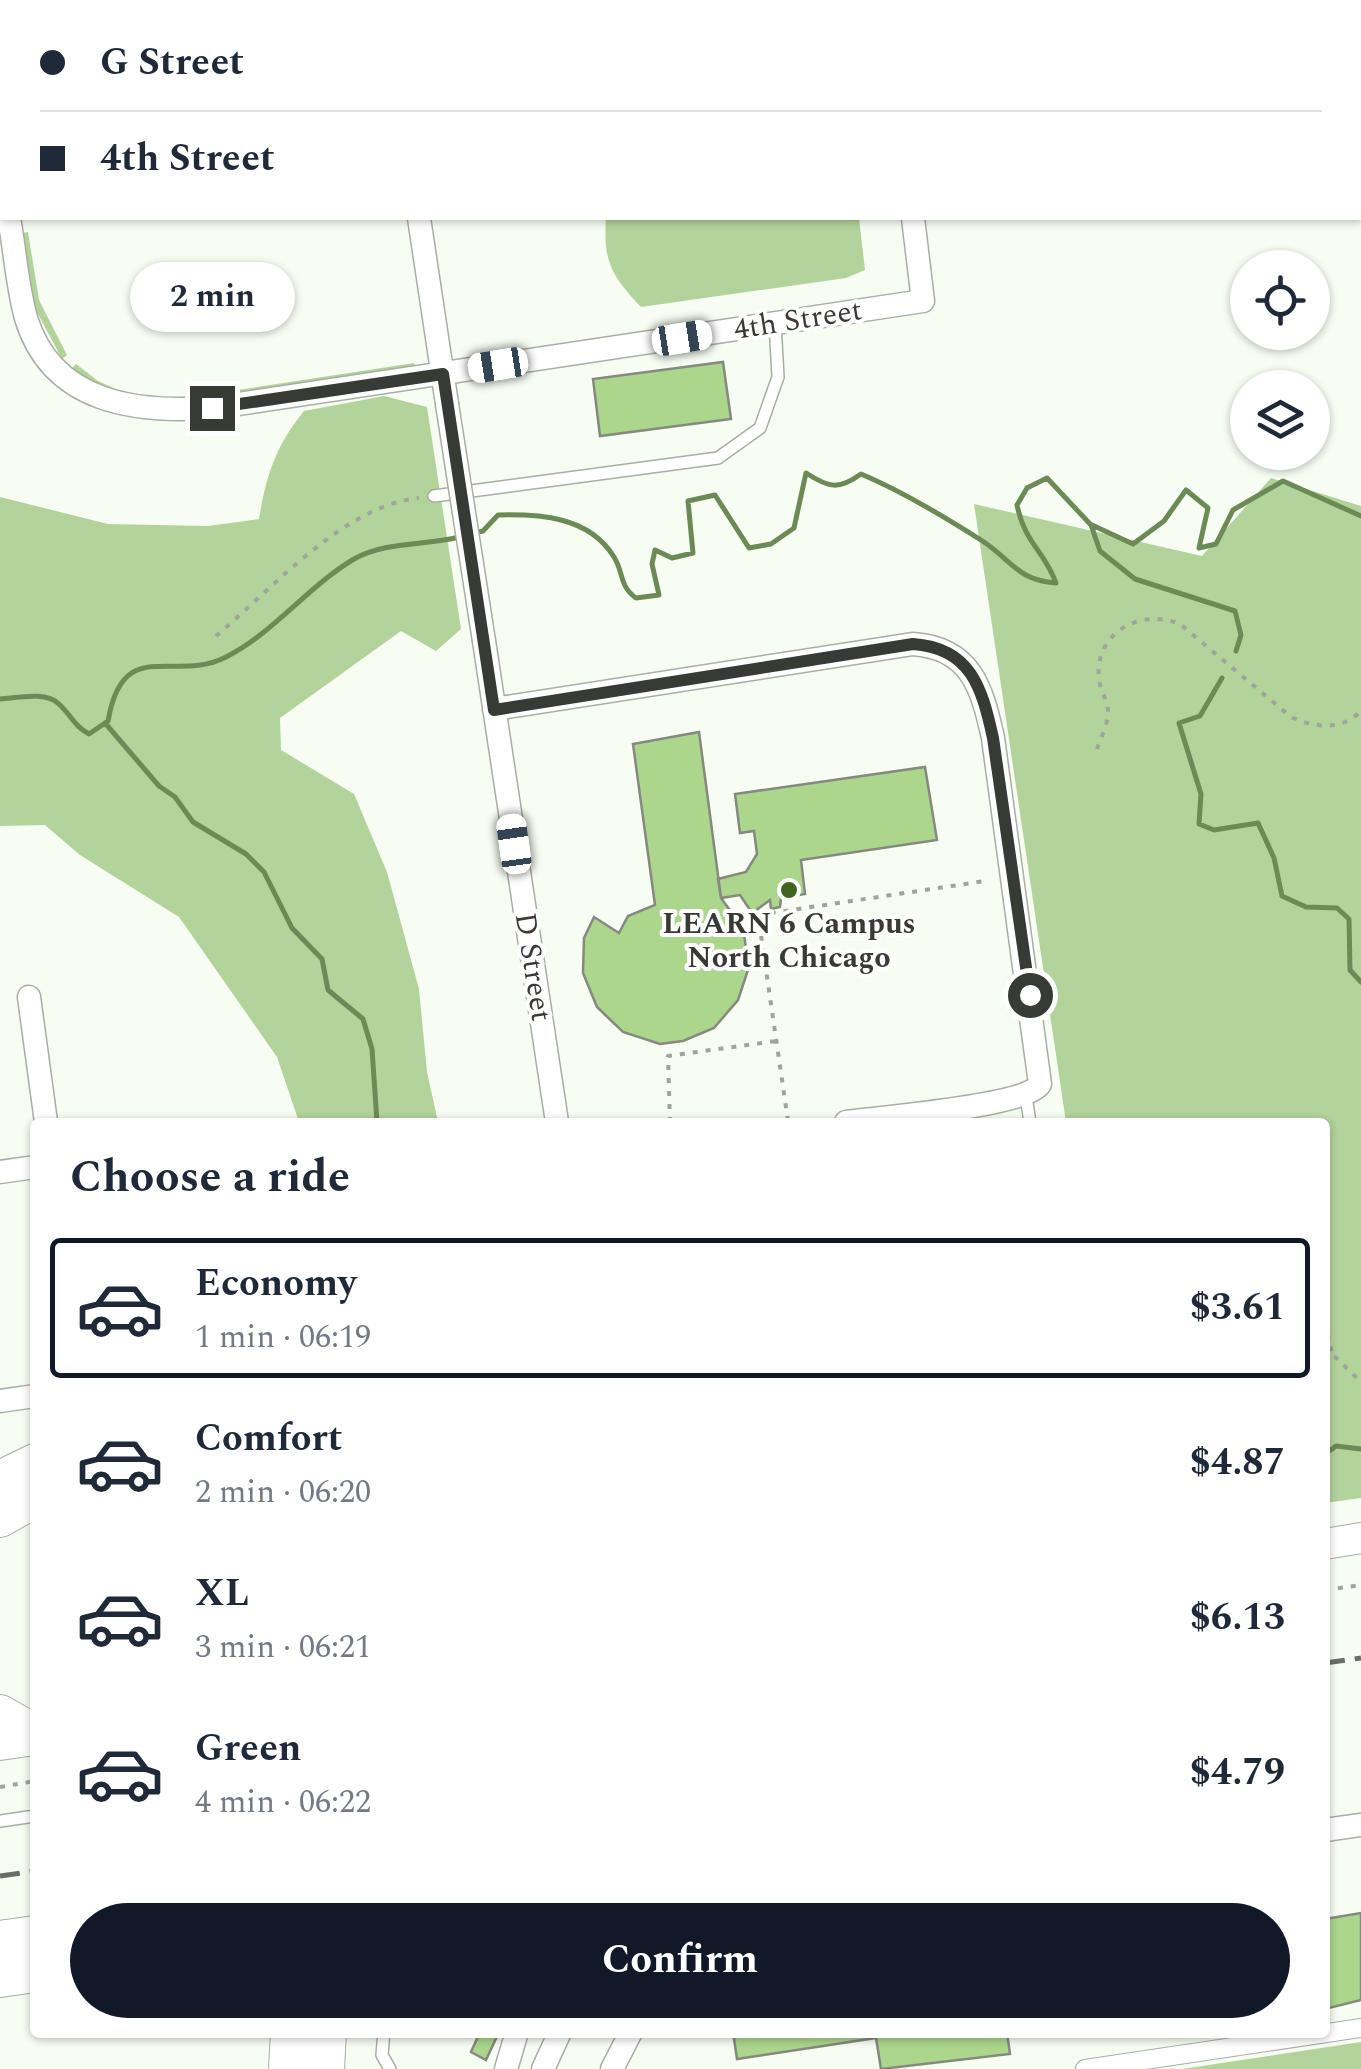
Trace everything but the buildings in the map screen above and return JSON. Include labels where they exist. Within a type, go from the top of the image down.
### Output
[{"type":"highway","points":[[0,1480],[30,1465]]},
{"type":"highway","points":[[0,1518],[30,1501]]},
{"type":"highway","points":[[0,1714],[30,1734]]},
{"type":"highway","points":[[0,1940],[30,1936]]},
{"type":"highway","points":[[0,1978],[30,1974]]},
{"type":"highway","points":[[288,2069],[290,2038]]},
{"type":"highway","points":[[325,2069],[327,2038]]},
{"type":"main road","points":[[1330,1543],[1361,1538]]},
{"type":"main road","points":[[0,1745],[30,1738]]},
{"type":"street","name":"4th Street","points":[[10,220],[26,319],[56,365],[80,388],[104,400],[157,412],[212,408],[924,301],[913,220]]},
{"type":"street","name":"D Street","points":[[419,220],[556,1118]]},
{"type":"street","points":[[494,710],[913,644],[936,646],[966,666],[984,698],[993,738],[1041,1068],[1040,1084],[1026,1096],[998,1103],[878,1118]]},
{"type":"street","points":[[29,997],[45,1118]]},
{"type":"street","points":[[0,1172],[30,1168]]},
{"type":"street","points":[[0,1401],[30,1397]]},
{"type":"street","points":[[1330,1829],[1361,1825]]},
{"type":"street","points":[[1330,2033],[1361,2028]]},
{"type":"street","points":[[510,2064],[516,2038]]},
{"type":"street","points":[[510,2064],[524,2053],[530,2038]]},
{"type":"street","points":[[544,2069],[557,2038]]},
{"type":"street","points":[[612,2069],[628,2038]]},
{"type":"street","points":[[1085,2069],[1294,2038]]},
{"type":"lane","points":[[434,496],[718,458],[760,428],[778,377],[775,324]]},
{"type":"lane","points":[[1026,1096],[1029,1118]]},
{"type":"lane","points":[[0,1821],[30,1817]]},
{"type":"lane","points":[[383,2038],[382,2055],[390,2069]]},
{"type":"path","points":[[216,636],[344,525],[392,500],[434,496]]},
{"type":"path","points":[[1097,748],[1108,710],[1099,681],[1102,650],[1113,634],[1146,617],[1162,616],[1180,624],[1290,716],[1310,726],[1350,722],[1361,710]]},
{"type":"path","points":[[787,1118],[758,915],[985,881]]},
{"type":"path","points":[[670,1118],[668,1056],[776,1041]]},
{"type":"path","points":[[1330,1344],[1332,1353],[1361,1382]]},
{"type":"path","points":[[1330,1589],[1361,1585]]},
{"type":"path","points":[[0,1788],[30,1783]]},
{"type":"green space","points":[[606,220],[859,220],[865,270],[846,278],[641,307],[611,267]]},
{"type":"green space","points":[[28,232],[39,300],[67,355],[62,359],[31,301],[21,233]]},
{"type":"green space","points":[[414,363],[415,368],[182,405],[106,393],[71,369],[76,364],[98,381],[129,395],[172,400]]},
{"type":"green space","points":[[384,396],[427,407],[461,629],[436,651],[401,631],[280,718],[281,750],[354,794],[387,872],[419,989],[427,1072],[437,1118],[298,1118],[277,1057],[179,917],[80,855],[45,825],[0,826],[0,497],[108,524],[208,526],[259,519],[274,462],[304,411]]},
{"type":"green space","points":[[1271,478],[1361,506],[1361,1498],[1330,1502],[1330,1118],[1065,1118],[974,504],[1202,556]]},
{"type":"green space","points":[[1361,2042],[1361,2069],[1182,2069]]},
{"type":"waterway","points":[[474,533],[483,531],[498,515],[546,517],[577,525],[604,543],[627,589],[636,598],[659,595],[652,564],[655,550],[672,558],[693,553],[688,501],[715,495],[749,548],[771,544],[794,528],[806,473],[834,485],[861,474],[954,523],[1024,574],[1056,583],[1025,529],[1017,505],[1027,488],[1047,478],[1091,525],[1100,551],[1135,579],[1235,611],[1241,635],[1236,651]]},
{"type":"waterway","points":[[1092,525],[1133,544],[1164,521],[1186,490],[1208,508],[1199,548],[1216,544],[1233,510],[1283,481],[1361,516]]},
{"type":"waterway","points":[[0,699],[31,696],[53,700],[89,734],[108,721],[115,694],[125,678],[138,670],[207,664],[226,657],[260,635],[354,559],[379,549],[459,537]]},
{"type":"waterway","points":[[1222,678],[1200,716],[1179,723],[1201,794],[1199,824],[1214,830],[1258,823],[1274,858],[1282,896],[1306,907],[1337,908],[1349,919],[1350,970],[1361,982]]},
{"type":"waterway","points":[[105,723],[159,786],[175,797],[193,822],[246,854],[264,872],[292,928],[322,959],[328,990],[363,1019],[372,1049],[377,1118]]},
{"type":"waterway","points":[[1330,1450],[1336,1446],[1361,1449]]},
{"type":"railway","points":[[1330,1662],[1361,1658]]},
{"type":"railway","points":[[0,1876],[30,1872]]},
{"type":"place","name":"LEARN 6 Campus North Chicago","points":[[789,890]]},
{"type":"route","points":[[212,408],[443,374],[494,710],[913,644],[936,646],[966,666],[984,698],[993,738],[1030,995]]}]
